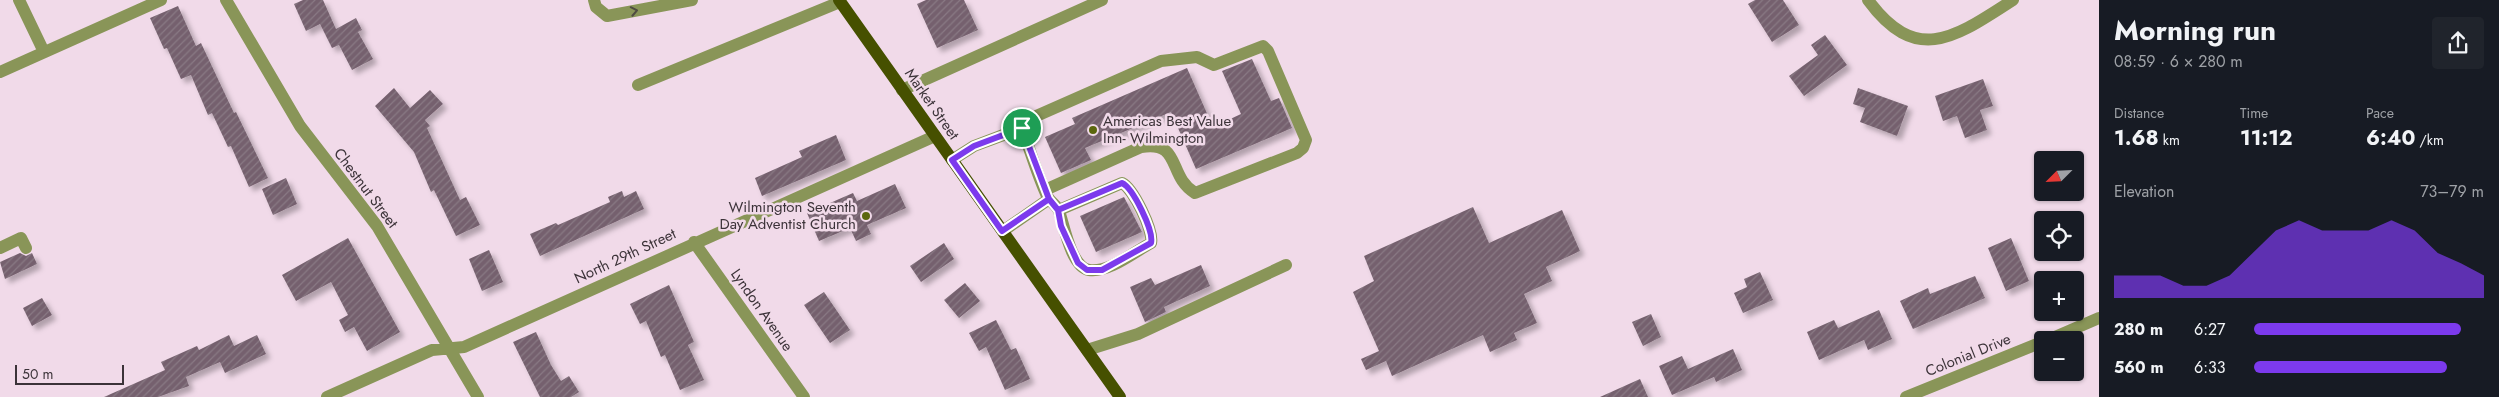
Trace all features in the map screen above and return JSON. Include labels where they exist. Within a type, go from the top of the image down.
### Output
[{"type":"main road","name":"Market Street","points":[[839,1],[1120,397]]},
{"type":"street","points":[[19,0],[44,52]]},
{"type":"street","points":[[0,72],[161,0]]},
{"type":"street","name":"Chestnut Street","points":[[226,0],[300,126],[377,226],[478,397]]},
{"type":"street","points":[[594,0],[596,7],[607,16],[692,0]]},
{"type":"street","points":[[902,90],[1102,0]]},
{"type":"street","points":[[1868,0],[1884,21],[1892,28],[1911,37],[1923,40],[1943,38],[1956,34],[2013,0]]},
{"type":"street","points":[[638,85],[839,1]]},
{"type":"street","points":[[952,160],[974,146],[1022,128],[1034,117],[1161,61],[1197,57],[1214,65],[1262,46],[1271,58],[1306,140],[1304,148],[1297,153],[1195,193],[1180,179],[1164,148],[1155,145],[1141,148],[1047,194],[1002,231]]},
{"type":"street","points":[[1022,128],[1047,194],[1058,210],[1061,226],[1078,263],[1087,270],[1102,270],[1151,243],[1151,234],[1132,190],[1122,183],[1058,210]]},
{"type":"street","name":"North 29th Street","points":[[327,397],[432,350],[450,350],[464,347],[694,242],[934,136]]},
{"type":"street","points":[[0,248],[21,238],[26,248]]},
{"type":"street","name":"Lyndon Avenue","points":[[694,242],[804,397]]},
{"type":"street","points":[[1087,350],[1138,334],[1286,265]]},
{"type":"street","points":[[2069,331],[2099,318]]},
{"type":"street","name":"Colonial Drive","points":[[1906,397],[2034,345]]},
{"type":"building","points":[[303,0],[323,0],[336,29],[356,18],[362,30],[358,32],[373,59],[352,70],[339,45],[332,48],[320,24],[306,31],[294,4]]},
{"type":"building","points":[[926,0],[964,0],[978,30],[937,48],[917,4]]},
{"type":"building","points":[[1755,0],[1783,0],[1799,25],[1772,42],[1748,4]]},
{"type":"building","points":[[178,6],[196,46],[201,43],[234,113],[236,112],[268,178],[249,187],[231,146],[228,147],[212,113],[208,115],[191,75],[181,79],[167,48],[164,49],[150,18]]},
{"type":"building","points":[[1825,35],[1847,65],[1804,96],[1789,76],[1818,55],[1811,45]]},
{"type":"building","points":[[1252,59],[1271,101],[1279,98],[1292,128],[1196,169],[1171,112],[1085,148],[1091,160],[1061,173],[1045,137],[1075,124],[1072,118],[1187,68],[1213,127],[1241,114],[1222,71]]},
{"type":"building","points":[[1983,79],[1993,106],[1980,110],[1987,130],[1965,138],[1957,116],[1943,121],[1935,96]]},
{"type":"building","points":[[394,88],[410,108],[430,90],[443,104],[425,120],[430,126],[427,128],[460,200],[466,197],[480,225],[456,236],[434,190],[431,192],[414,152],[375,106]]},
{"type":"building","points":[[1858,88],[1908,106],[1897,136],[1860,122],[1865,108],[1853,104]]},
{"type":"building","points":[[836,135],[846,160],[762,196],[755,178],[802,157],[799,151]]},
{"type":"building","points":[[286,178],[297,204],[273,215],[262,189]]},
{"type":"building","name":"Wilmington Seventh Day Adventist Church","points":[[895,184],[906,208],[867,225],[871,234],[856,241],[850,228],[819,241],[807,213],[853,193],[857,201]]},
{"type":"building","points":[[622,191],[624,197],[636,191],[644,209],[540,256],[530,234],[556,223],[558,225],[610,202],[608,197]]},
{"type":"building","points":[[1124,197],[1142,232],[1096,252],[1080,216]]},
{"type":"building","points":[[1473,207],[1489,243],[1562,210],[1580,251],[1546,267],[1552,281],[1524,294],[1537,323],[1514,333],[1517,340],[1490,352],[1483,335],[1392,376],[1386,361],[1366,370],[1361,359],[1379,351],[1353,292],[1374,281],[1364,256]]},
{"type":"building","points":[[348,238],[400,332],[367,351],[354,327],[345,332],[339,320],[348,315],[331,282],[296,301],[282,275]]},
{"type":"building","points":[[2011,238],[2029,281],[2006,291],[1988,248]]},
{"type":"building","points":[[944,243],[954,259],[921,282],[910,266]]},
{"type":"building","points":[[489,250],[503,282],[482,291],[469,259]]},
{"type":"building","points":[[20,253],[26,256],[32,253],[37,264],[5,279],[0,262]]},
{"type":"building","points":[[1201,265],[1210,286],[1164,307],[1166,312],[1145,322],[1130,287],[1151,278],[1155,285]]},
{"type":"building","points":[[1760,272],[1773,300],[1743,313],[1734,293],[1747,287],[1744,279]]},
{"type":"building","points":[[1975,276],[1985,298],[1913,329],[1900,301],[1928,288],[1930,294]]},
{"type":"building","points":[[965,283],[980,301],[959,318],[944,300]]},
{"type":"building","points":[[669,285],[694,342],[688,345],[704,380],[680,390],[665,355],[661,357],[646,321],[640,324],[630,304]]},
{"type":"building","points":[[824,292],[850,330],[830,343],[804,305]]},
{"type":"building","points":[[42,298],[52,315],[32,326],[23,308]]},
{"type":"building","points":[[1879,310],[1892,339],[1868,350],[1864,340],[1819,360],[1807,332],[1834,320],[1838,328]]},
{"type":"building","points":[[1651,314],[1661,337],[1643,346],[1632,322]]},
{"type":"building","points":[[996,320],[1011,350],[1016,348],[1030,379],[1005,390],[986,347],[979,351],[969,333]]},
{"type":"building","points":[[536,332],[551,365],[561,381],[569,376],[579,392],[571,397],[540,397],[513,342]]},
{"type":"building","points":[[229,335],[234,346],[257,335],[266,354],[225,373],[220,362],[186,377],[189,386],[158,397],[104,397],[165,370],[161,362],[197,346],[199,350]]},
{"type":"building","points":[[1733,349],[1742,370],[1716,382],[1714,377],[1672,395],[1659,366],[1682,356],[1688,369]]},
{"type":"building","points":[[1640,379],[1648,397],[1600,397]]},
{"type":"place","name":"Americas Best Value Inn- Wilmington","points":[[1093,130]]},
{"type":"place","name":"Wilmington Seventh Day Adventist Church","points":[[866,216]]},
{"type":"route","points":[[1022,128],[974,146],[952,160],[1002,231],[1049,199],[1058,210],[1122,183],[1132,190],[1151,234],[1151,243],[1102,270],[1087,270],[1078,263],[1061,226],[1058,210],[1049,199],[1041,180],[1022,128]]}]
